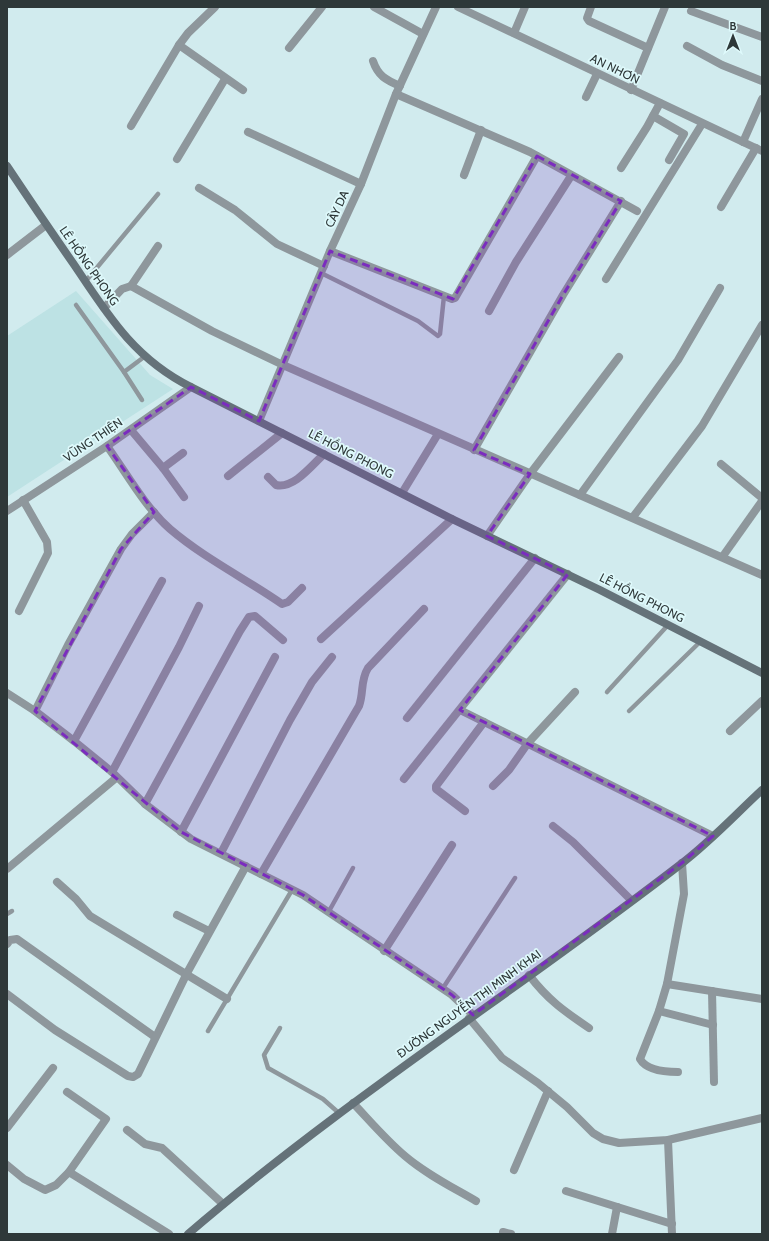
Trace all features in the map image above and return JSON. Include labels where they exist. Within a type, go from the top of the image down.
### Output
[{"type":"main road","name":"LÊ HỒNG PHONG","points":[[7,166],[46,225],[124,335],[144,356],[174,379],[260,420],[282,433],[452,519],[568,574],[762,673]]},
{"type":"main road","name":"ĐƯỜNG NGUYỄN THỊ MINH KHAI","points":[[188,1234],[223,1204],[354,1103],[682,863],[762,790]]},
{"type":"street","points":[[131,126],[188,33],[215,7]]},
{"type":"street","points":[[289,48],[322,7]]},
{"type":"street","points":[[374,7],[423,34]]},
{"type":"street","name":"CÂY DA","points":[[260,420],[330,250],[361,184],[398,90],[436,7]]},
{"type":"street","name":"AN NHƠN","points":[[458,7],[759,150]]},
{"type":"street","points":[[514,33],[525,7]]},
{"type":"street","points":[[590,7],[588,18],[589,21],[648,48]]},
{"type":"street","points":[[631,90],[665,7]]},
{"type":"street","points":[[691,11],[762,37]]},
{"type":"street","points":[[179,46],[224,79],[243,90]]},
{"type":"street","points":[[687,46],[722,65],[762,81]]},
{"type":"street","points":[[373,61],[376,71],[382,78],[398,90],[537,156],[637,211]]},
{"type":"street","points":[[586,97],[597,74]]},
{"type":"street","points":[[177,159],[224,79]]},
{"type":"street","points":[[743,142],[762,99]]},
{"type":"street","points":[[621,168],[660,103]]},
{"type":"street","points":[[653,116],[684,134],[669,160]]},
{"type":"street","points":[[606,279],[702,124]]},
{"type":"street","points":[[464,175],[481,130]]},
{"type":"street","points":[[248,132],[361,184]]},
{"type":"street","points":[[721,207],[759,150]]},
{"type":"street","points":[[330,250],[452,299],[458,294],[537,156]]},
{"type":"street","points":[[489,311],[516,262],[571,176]]},
{"type":"street","points":[[199,188],[235,210],[277,244],[323,270]]},
{"type":"street","points":[[474,450],[563,295],[621,201]]},
{"type":"street","points":[[7,255],[46,225]]},
{"type":"street","points":[[104,308],[122,289],[131,286],[158,246]]},
{"type":"street","points":[[131,286],[212,331],[283,365],[474,450],[723,556],[762,575]]},
{"type":"street","points":[[580,495],[678,360],[720,288]]},
{"type":"street","points":[[633,517],[702,426],[762,325]]},
{"type":"street","points":[[488,536],[530,474],[619,357]]},
{"type":"street","name":"VŨNG THIỆN","points":[[7,511],[131,430],[191,387]]},
{"type":"street","points":[[131,430],[163,468],[184,497]]},
{"type":"street","points":[[228,476],[282,433]]},
{"type":"street","points":[[402,493],[438,434]]},
{"type":"street","points":[[107,446],[154,512],[186,541],[282,604],[288,602],[302,588]]},
{"type":"street","points":[[163,468],[183,453]]},
{"type":"street","points":[[268,477],[276,486],[285,486],[302,475],[324,454]]},
{"type":"street","points":[[721,464],[740,478],[762,500],[723,556]]},
{"type":"street","points":[[19,611],[48,553],[47,542],[23,500]]},
{"type":"street","points":[[35,711],[68,645],[121,550],[132,534],[154,512]]},
{"type":"street","points":[[321,639],[452,519]]},
{"type":"street","points":[[407,718],[535,558]]},
{"type":"street","points":[[404,779],[568,574]]},
{"type":"street","points":[[74,741],[162,581]]},
{"type":"street","points":[[7,869],[114,775],[199,606]]},
{"type":"street","points":[[261,874],[359,706],[362,697],[363,676],[368,668],[424,609]]},
{"type":"street","points":[[145,804],[191,718],[240,630],[249,617],[255,616],[283,640]]},
{"type":"street","points":[[181,832],[275,657]]},
{"type":"street","points":[[221,853],[290,720],[312,682],[332,657]]},
{"type":"street","points":[[493,786],[518,758],[528,743],[575,692]]},
{"type":"street","points":[[8,697],[35,711],[74,741],[145,804],[181,832],[198,843],[221,853],[292,890],[443,988],[452,995],[471,1017],[502,1058],[567,1107],[593,1133],[603,1139],[619,1143],[668,1140],[762,1118]]},
{"type":"street","points":[[730,731],[762,701]]},
{"type":"street","points":[[460,710],[713,836]]},
{"type":"street","points":[[465,811],[440,793],[436,789],[436,786],[484,722]]},
{"type":"street","points":[[554,826],[631,900]]},
{"type":"street","points":[[384,951],[452,845]]},
{"type":"street","points":[[678,1072],[658,1070],[646,1066],[640,1059],[659,1011],[667,984],[684,894],[682,863]]},
{"type":"street","points":[[7,994],[55,1030],[128,1076],[138,1074],[187,973],[246,866]]},
{"type":"street","points":[[56,882],[76,899],[90,916],[187,973],[227,999]]},
{"type":"street","points":[[177,915],[209,931]]},
{"type":"street","points":[[7,944],[10,940],[17,939],[155,1037]]},
{"type":"street","points":[[529,975],[543,994],[552,1002],[589,1028]]},
{"type":"street","points":[[667,984],[762,999]]},
{"type":"street","points":[[712,991],[714,1082]]},
{"type":"street","points":[[659,1011],[713,1025]]},
{"type":"street","points":[[7,1128],[53,1068]]},
{"type":"street","points":[[7,1165],[24,1179],[45,1190],[56,1185],[69,1172],[106,1119],[67,1092]]},
{"type":"street","points":[[514,1170],[548,1092]]},
{"type":"street","points":[[354,1103],[383,1136],[405,1156],[422,1169],[476,1201]]},
{"type":"street","points":[[127,1130],[145,1144],[162,1148],[223,1204]]},
{"type":"street","points":[[668,1140],[672,1234]]},
{"type":"street","points":[[69,1172],[169,1234]]},
{"type":"street","points":[[566,1191],[672,1224]]},
{"type":"street","points":[[612,1234],[617,1207]]},
{"type":"lane","points":[[86,282],[158,194]]},
{"type":"lane","points":[[323,270],[418,321],[438,336],[440,334],[441,310],[444,296]]},
{"type":"lane","points":[[76,305],[142,400]]},
{"type":"lane","points":[[124,372],[144,356]]},
{"type":"lane","points":[[607,692],[668,625]]},
{"type":"lane","points":[[629,711],[701,641]]},
{"type":"lane","points":[[328,913],[353,868]]},
{"type":"lane","points":[[443,988],[515,878]]},
{"type":"lane","points":[[208,1032],[292,890]]},
{"type":"lane","points":[[280,1028],[264,1055],[268,1068],[323,1099],[340,1114]]},
{"type":"highlighted area","points":[[537,156],[621,201],[563,295],[474,450],[530,474],[487,536],[568,574],[460,710],[713,836],[682,863],[473,1015],[452,995],[303,895],[181,832],[35,711],[121,549],[154,512],[107,446],[191,387],[259,421],[330,251],[453,299]]},
{"type":"shaded area","points":[[76,291],[150,375],[173,389],[7,497],[7,336]]}]
